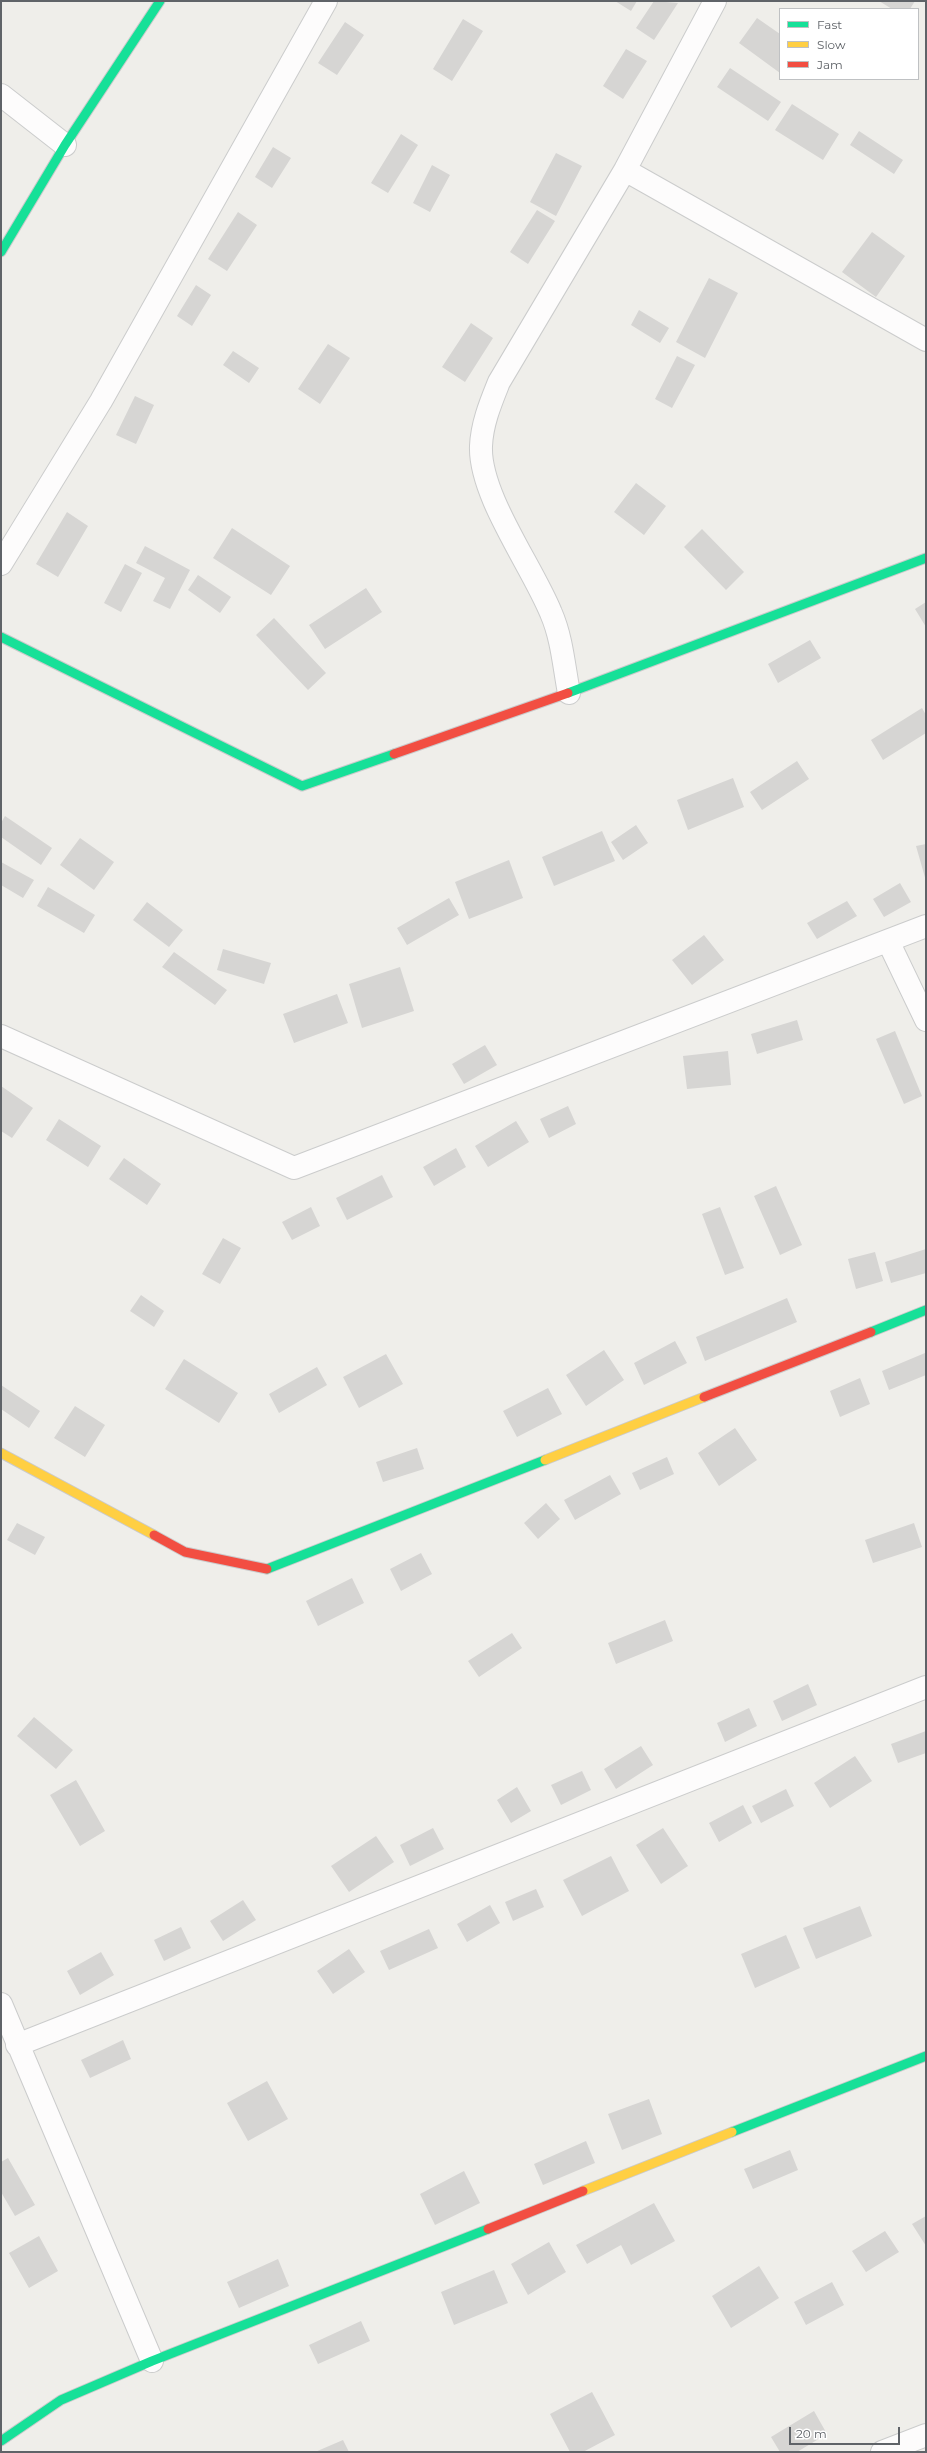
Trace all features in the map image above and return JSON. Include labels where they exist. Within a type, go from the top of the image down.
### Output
[{"type":"street","points":[[1,252],[65,145],[160,1]]},
{"type":"street","points":[[1,564],[101,401],[326,1]]},
{"type":"street","points":[[570,693],[552,615],[536,579],[510,534],[483,472],[481,446],[486,416],[499,382],[625,170],[715,1]]},
{"type":"street","points":[[1,95],[65,145]]},
{"type":"street","points":[[625,170],[926,340]]},
{"type":"street","points":[[1,637],[302,786],[570,693],[926,558]]},
{"type":"street","points":[[1,1036],[294,1168],[926,926]]},
{"type":"street","points":[[888,941],[926,1020]]},
{"type":"street","points":[[1,1453],[185,1552],[266,1570],[926,1310]]},
{"type":"street","points":[[17,2045],[926,1687]]},
{"type":"street","points":[[1,2004],[152,2362]]},
{"type":"street","points":[[1,2441],[61,2400],[152,2362],[926,2056]]},
{"type":"street","points":[[882,2452],[926,2435]]},
{"type":"building","points":[[615,1],[637,1],[631,11]]},
{"type":"building","points":[[654,1],[678,3],[654,40],[636,28]]},
{"type":"building","points":[[879,1],[915,1],[911,8],[890,8]]},
{"type":"building","points":[[757,18],[779,33],[779,72],[739,43]]},
{"type":"building","points":[[463,19],[483,31],[452,81],[433,69]]},
{"type":"building","points":[[345,22],[364,35],[337,75],[318,63]]},
{"type":"building","points":[[626,49],[647,61],[623,99],[603,86]]},
{"type":"building","points":[[730,68],[781,102],[768,121],[717,87]]},
{"type":"building","points":[[792,104],[839,134],[823,160],[775,130]]},
{"type":"building","points":[[859,131],[903,160],[894,174],[850,145]]},
{"type":"building","points":[[401,134],[418,145],[388,193],[371,183]]},
{"type":"building","points":[[273,147],[291,158],[272,188],[255,177]]},
{"type":"building","points":[[556,153],[582,166],[556,216],[530,202]]},
{"type":"building","points":[[432,165],[450,175],[430,212],[413,203]]},
{"type":"building","points":[[537,210],[555,221],[528,264],[510,252]]},
{"type":"building","points":[[238,212],[257,225],[227,271],[208,259]]},
{"type":"building","points":[[872,232],[905,256],[876,297],[842,272]]},
{"type":"building","points":[[709,278],[738,293],[705,358],[676,342]]},
{"type":"building","points":[[196,285],[211,295],[192,326],[177,316]]},
{"type":"building","points":[[639,310],[669,328],[660,343],[631,325]]},
{"type":"building","points":[[471,323],[493,338],[465,382],[442,367]]},
{"type":"building","points":[[328,344],[350,358],[320,404],[298,389]]},
{"type":"building","points":[[233,351],[259,368],[249,383],[223,365]]},
{"type":"building","points":[[677,356],[695,365],[672,408],[655,399]]},
{"type":"building","points":[[135,396],[154,405],[136,444],[116,435]]},
{"type":"building","points":[[636,483],[666,506],[644,535],[614,512]]},
{"type":"building","points":[[67,512],[88,526],[58,577],[36,564]]},
{"type":"building","points":[[232,528],[290,566],[271,595],[213,558]]},
{"type":"building","points":[[702,529],[744,572],[726,590],[684,547]]},
{"type":"building","points":[[145,546],[190,570],[170,609],[153,601],[165,578],[136,563]]},
{"type":"building","points":[[125,564],[142,573],[121,612],[104,603]]},
{"type":"building","points":[[198,575],[231,597],[220,613],[188,590]]},
{"type":"building","points":[[366,588],[382,612],[325,649],[309,625]]},
{"type":"building","points":[[926,602],[926,627],[915,609]]},
{"type":"building","points":[[274,618],[326,673],[308,690],[256,635]]},
{"type":"building","points":[[810,640],[821,658],[778,683],[768,664]]},
{"type":"building","points":[[922,708],[926,715],[926,733],[883,760],[871,740]]},
{"type":"building","points":[[797,761],[809,779],[762,810],[750,792]]},
{"type":"building","points":[[733,778],[744,807],[688,830],[677,800]]},
{"type":"building","points":[[5,816],[52,848],[41,865],[1,837],[1,823]]},
{"type":"building","points":[[636,825],[648,843],[623,860],[611,842]]},
{"type":"building","points":[[602,831],[615,861],[554,886],[542,857]]},
{"type":"building","points":[[80,838],[114,862],[94,890],[60,865]]},
{"type":"building","points":[[926,844],[926,881],[916,846]]},
{"type":"building","points":[[509,860],[523,898],[469,919],[455,882]]},
{"type":"building","points":[[1,862],[34,880],[23,898],[1,885]]},
{"type":"building","points":[[900,883],[911,902],[884,917],[873,899]]},
{"type":"building","points":[[48,887],[95,915],[84,933],[37,906]]},
{"type":"building","points":[[449,898],[459,915],[407,945],[397,928]]},
{"type":"building","points":[[847,901],[857,916],[817,939],[807,923]]},
{"type":"building","points":[[147,902],[183,930],[169,947],[133,920]]},
{"type":"building","points":[[704,935],[724,960],[692,985],[672,960]]},
{"type":"building","points":[[223,949],[271,963],[264,984],[217,970]]},
{"type":"building","points":[[174,952],[227,990],[215,1005],[162,967]]},
{"type":"building","points":[[400,967],[414,1011],[362,1028],[349,984]]},
{"type":"building","points":[[337,994],[348,1023],[294,1043],[283,1014]]},
{"type":"building","points":[[797,1020],[803,1040],[757,1054],[751,1034]]},
{"type":"building","points":[[895,1031],[922,1096],[904,1104],[876,1039]]},
{"type":"building","points":[[485,1045],[497,1065],[464,1084],[452,1064]]},
{"type":"building","points":[[728,1051],[731,1085],[687,1089],[683,1056]]},
{"type":"building","points":[[1,1086],[33,1108],[12,1138],[1,1131]]},
{"type":"building","points":[[568,1106],[576,1124],[549,1138],[540,1119]]},
{"type":"building","points":[[59,1119],[101,1146],[88,1167],[46,1140]]},
{"type":"building","points":[[516,1121],[529,1142],[488,1167],[475,1146]]},
{"type":"building","points":[[456,1148],[466,1167],[434,1186],[423,1167]]},
{"type":"building","points":[[124,1158],[161,1184],[147,1205],[109,1179]]},
{"type":"building","points":[[382,1175],[393,1197],[347,1220],[336,1198]]},
{"type":"building","points":[[776,1186],[802,1245],[780,1255],[754,1196]]},
{"type":"building","points":[[311,1207],[320,1226],[292,1240],[282,1222]]},
{"type":"building","points":[[720,1207],[744,1268],[725,1275],[702,1214]]},
{"type":"building","points":[[223,1238],[241,1248],[220,1284],[202,1274]]},
{"type":"building","points":[[926,1249],[926,1273],[891,1283],[885,1262]]},
{"type":"building","points":[[875,1252],[883,1281],[856,1289],[848,1259]]},
{"type":"building","points":[[141,1295],[164,1311],[154,1327],[130,1311]]},
{"type":"building","points":[[787,1298],[797,1322],[705,1361],[696,1337]]},
{"type":"building","points":[[675,1341],[687,1363],[644,1385],[634,1363]]},
{"type":"building","points":[[604,1350],[624,1380],[586,1406],[566,1375]]},
{"type":"building","points":[[925,1353],[926,1375],[889,1390],[882,1371]]},
{"type":"building","points":[[386,1354],[403,1384],[359,1408],[343,1377]]},
{"type":"building","points":[[184,1359],[238,1393],[219,1423],[165,1389]]},
{"type":"building","points":[[317,1367],[327,1385],[279,1413],[269,1394]]},
{"type":"building","points":[[860,1378],[870,1404],[840,1417],[830,1391]]},
{"type":"building","points":[[1,1385],[40,1411],[29,1428],[1,1409]]},
{"type":"building","points":[[548,1388],[562,1414],[517,1437],[503,1411]]},
{"type":"building","points":[[75,1406],[105,1425],[85,1457],[54,1438]]},
{"type":"building","points":[[735,1428],[757,1460],[719,1486],[698,1453]]},
{"type":"building","points":[[417,1448],[424,1469],[383,1482],[376,1462]]},
{"type":"building","points":[[667,1457],[674,1474],[640,1490],[632,1473]]},
{"type":"building","points":[[610,1475],[621,1494],[575,1520],[564,1500]]},
{"type":"building","points":[[546,1503],[560,1519],[538,1539],[524,1523]]},
{"type":"building","points":[[17,1523],[45,1537],[35,1555],[7,1540]]},
{"type":"building","points":[[914,1523],[922,1547],[873,1563],[865,1540]]},
{"type":"building","points":[[421,1553],[432,1574],[401,1591],[390,1569]]},
{"type":"building","points":[[352,1578],[364,1603],[318,1626],[306,1601]]},
{"type":"building","points":[[665,1620],[673,1641],[616,1664],[608,1643]]},
{"type":"building","points":[[512,1633],[522,1648],[479,1677],[468,1661]]},
{"type":"building","points":[[808,1684],[817,1705],[782,1721],[773,1701]]},
{"type":"building","points":[[749,1708],[757,1726],[725,1742],[717,1723]]},
{"type":"building","points":[[34,1717],[73,1750],[56,1769],[17,1736]]},
{"type":"building","points":[[926,1731],[926,1753],[898,1763],[891,1744]]},
{"type":"building","points":[[641,1746],[653,1765],[616,1789],[604,1769]]},
{"type":"building","points":[[855,1756],[872,1781],[830,1808],[814,1783]]},
{"type":"building","points":[[582,1771],[591,1790],[561,1805],[551,1785]]},
{"type":"building","points":[[76,1780],[105,1831],[80,1846],[50,1795]]},
{"type":"building","points":[[517,1787],[531,1811],[511,1823],[497,1800]]},
{"type":"building","points":[[786,1789],[794,1806],[761,1823],[752,1806]]},
{"type":"building","points":[[743,1805],[752,1823],[719,1842],[709,1823]]},
{"type":"building","points":[[433,1828],[444,1849],[410,1866],[400,1845]]},
{"type":"building","points":[[663,1828],[688,1866],[661,1884],[636,1845]]},
{"type":"building","points":[[376,1836],[394,1862],[349,1892],[331,1866]]},
{"type":"building","points":[[611,1856],[629,1891],[582,1916],[563,1880]]},
{"type":"building","points":[[536,1889],[544,1907],[513,1921],[505,1902]]},
{"type":"building","points":[[243,1900],[256,1920],[223,1941],[210,1921]]},
{"type":"building","points":[[490,1905],[500,1923],[467,1942],[457,1924]]},
{"type":"building","points":[[860,1906],[872,1936],[816,1959],[803,1928]]},
{"type":"building","points":[[181,1927],[191,1948],[164,1961],[154,1940]]},
{"type":"building","points":[[429,1929],[438,1948],[389,1970],[380,1951]]},
{"type":"building","points":[[786,1935],[800,1968],[755,1988],[741,1954]]},
{"type":"building","points":[[349,1949],[365,1972],[333,1994],[317,1971]]},
{"type":"building","points":[[101,1952],[114,1975],[80,1995],[67,1971]]},
{"type":"building","points":[[123,2040],[131,2059],[90,2078],[81,2060]]},
{"type":"building","points":[[267,2081],[288,2119],[248,2141],[227,2103]]},
{"type":"building","points":[[649,2099],[662,2134],[622,2150],[608,2114]]},
{"type":"building","points":[[586,2141],[595,2163],[543,2185],[534,2164]]},
{"type":"building","points":[[790,2150],[798,2170],[753,2189],[744,2169]]},
{"type":"building","points":[[8,2158],[35,2205],[15,2216],[1,2192],[1,2162]]},
{"type":"building","points":[[464,2171],[480,2203],[435,2225],[420,2194]]},
{"type":"building","points":[[654,2203],[675,2241],[631,2265],[621,2245],[587,2264],[576,2245]]},
{"type":"building","points":[[926,2216],[926,2246],[912,2224]]},
{"type":"building","points":[[885,2231],[899,2252],[866,2272],[852,2251]]},
{"type":"building","points":[[39,2236],[58,2271],[29,2288],[9,2253]]},
{"type":"building","points":[[549,2242],[566,2272],[528,2295],[511,2264]]},
{"type":"building","points":[[278,2259],[289,2286],[239,2308],[227,2282]]},
{"type":"building","points":[[759,2266],[779,2298],[731,2328],[712,2296]]},
{"type":"building","points":[[494,2270],[508,2303],[454,2325],[441,2292]]},
{"type":"building","points":[[832,2282],[844,2305],[806,2325],[794,2302]]},
{"type":"building","points":[[361,2321],[370,2341],[318,2364],[309,2345]]},
{"type":"building","points":[[592,2392],[615,2435],[583,2452],[570,2452],[550,2414]]},
{"type":"building","points":[[814,2411],[827,2434],[797,2452],[780,2452],[771,2437]]},
{"type":"building","points":[[343,2440],[349,2452],[315,2452]]},
{"type":"traffic: fast","points":[[1,252],[65,145],[160,1]]},
{"type":"traffic: fast","points":[[568,693],[926,558]]},
{"type":"traffic: fast","points":[[1,637],[302,786],[394,754]]},
{"type":"traffic: fast","points":[[871,1332],[926,1310]]},
{"type":"traffic: fast","points":[[267,1569],[545,1460]]},
{"type":"traffic: fast","points":[[732,2132],[926,2056]]},
{"type":"traffic: fast","points":[[1,2441],[61,2400],[152,2361],[488,2229]]},
{"type":"traffic: slow","points":[[545,1460],[704,1397]]},
{"type":"traffic: slow","points":[[1,1453],[154,1535]]},
{"type":"traffic: slow","points":[[583,2191],[732,2132]]},
{"type":"traffic: jam","points":[[394,754],[568,693]]},
{"type":"traffic: jam","points":[[704,1397],[871,1332]]},
{"type":"traffic: jam","points":[[154,1535],[185,1552],[267,1569]]},
{"type":"traffic: jam","points":[[488,2229],[583,2191]]}]
